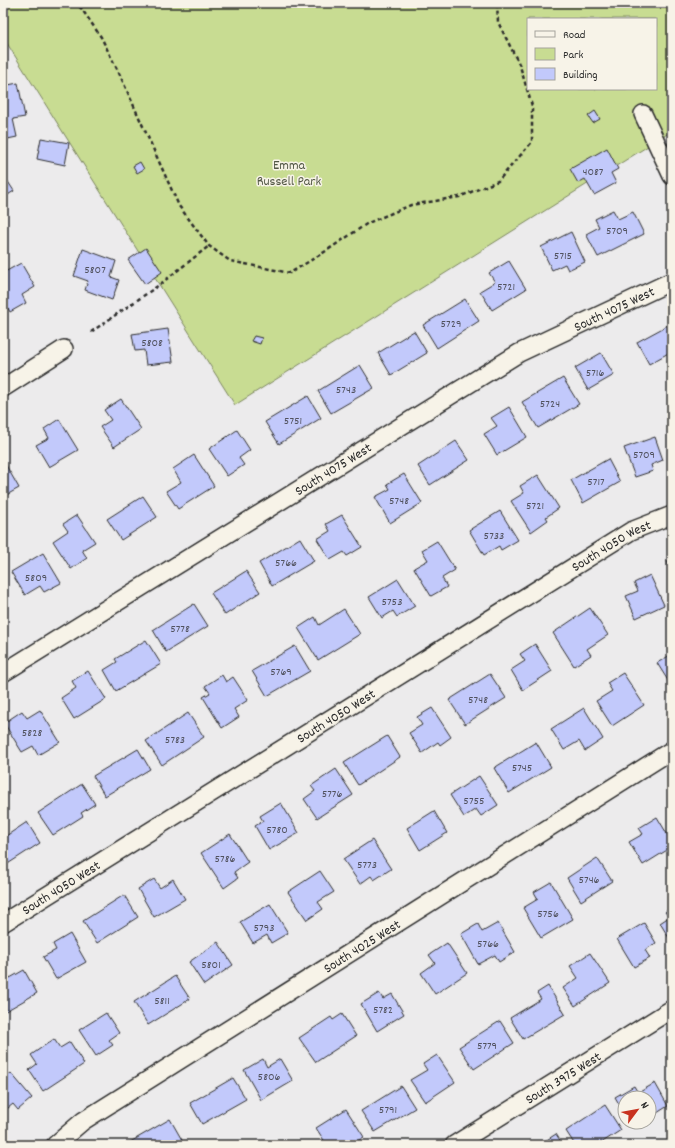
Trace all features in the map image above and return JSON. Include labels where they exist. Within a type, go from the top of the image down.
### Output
[{"type":"street","points":[[643,114],[672,176]]},
{"type":"street","name":"South 4075 West","points":[[3,673],[519,353],[672,281]]},
{"type":"street","points":[[3,388],[64,350]]},
{"type":"street","name":"South 4050 West","points":[[3,924],[630,531],[672,515]]},
{"type":"street","name":"South 4025 West","points":[[55,1145],[83,1122],[672,750]]},
{"type":"street","name":"South 3975 West","points":[[454,1145],[672,1008]]},
{"type":"path","points":[[73,3],[81,8],[101,37],[119,73],[179,206],[209,246],[230,261],[290,273],[368,223],[411,205],[459,197],[498,181],[532,142],[532,106],[527,90]]},
{"type":"path","points":[[497,3],[498,22],[520,66],[527,89]]},
{"type":"path","points":[[91,332],[159,285],[209,246]]},
{"type":"green space","name":"Emma Russell Park","points":[[3,3],[672,3],[672,131],[235,405],[3,37]]},
{"type":"building","points":[[18,83],[25,117],[13,119],[17,137],[3,140],[3,86]]},
{"type":"building","points":[[595,111],[600,119],[593,123],[588,116]]},
{"type":"building","points":[[41,138],[69,143],[65,165],[37,159]]},
{"type":"building","points":[[607,148],[618,169],[611,173],[616,183],[594,195],[585,179],[578,183],[570,169]]},
{"type":"building","points":[[140,162],[144,169],[137,173],[133,166]]},
{"type":"building","points":[[3,174],[14,191],[3,198]]},
{"type":"building","points":[[613,210],[618,219],[633,212],[644,234],[598,257],[586,234],[599,227],[595,219]]},
{"type":"building","points":[[571,232],[585,262],[568,270],[565,264],[552,270],[541,247]]},
{"type":"building","points":[[146,248],[162,272],[145,284],[128,260]]},
{"type":"building","points":[[83,249],[116,261],[111,277],[119,280],[112,300],[85,290],[88,281],[74,276]]},
{"type":"building","points":[[509,261],[526,289],[492,310],[480,291],[495,282],[489,273]]},
{"type":"building","points":[[21,263],[35,287],[22,295],[26,303],[10,312],[3,299],[3,273]]},
{"type":"building","points":[[465,299],[479,321],[437,348],[423,325]]},
{"type":"building","points":[[672,323],[672,351],[649,364],[637,342]]},
{"type":"building","points":[[168,329],[173,362],[146,365],[144,350],[135,351],[132,334]]},
{"type":"building","points":[[414,331],[427,353],[391,375],[378,353]]},
{"type":"building","points":[[254,336],[262,338],[260,344],[251,341]]},
{"type":"building","points":[[601,353],[614,375],[588,390],[575,368]]},
{"type":"building","points":[[360,365],[374,388],[331,413],[318,391]]},
{"type":"building","points":[[563,378],[579,404],[538,428],[522,402]]},
{"type":"building","points":[[308,396],[321,418],[279,444],[265,422]]},
{"type":"building","points":[[121,399],[141,429],[114,447],[100,427],[111,420],[104,410]]},
{"type":"building","points":[[509,407],[527,437],[497,455],[484,434],[497,426],[491,418]]},
{"type":"building","points":[[59,419],[78,450],[49,467],[36,445],[49,438],[44,429]]},
{"type":"building","points":[[237,430],[250,450],[239,458],[244,465],[227,476],[209,449]]},
{"type":"building","points":[[655,437],[663,460],[651,465],[653,471],[635,477],[624,448]]},
{"type":"building","points":[[456,441],[469,460],[430,485],[418,466]]},
{"type":"building","points":[[194,455],[214,486],[178,509],[166,491],[181,482],[173,469]]},
{"type":"building","points":[[608,459],[620,482],[583,503],[571,480]]},
{"type":"building","points":[[3,460],[19,488],[3,497]]},
{"type":"building","points":[[404,474],[422,503],[390,523],[375,497],[390,489],[387,484]]},
{"type":"building","points":[[538,475],[559,508],[546,517],[548,520],[531,532],[511,501],[524,493],[520,486]]},
{"type":"building","points":[[143,496],[157,517],[121,540],[107,519]]},
{"type":"building","points":[[500,511],[518,540],[501,550],[499,546],[484,555],[469,530]]},
{"type":"building","points":[[77,515],[95,542],[82,550],[87,558],[71,569],[53,541],[68,531],[63,524]]},
{"type":"building","points":[[342,515],[362,547],[347,556],[344,552],[330,560],[317,539],[330,531],[326,524]]},
{"type":"building","points":[[300,538],[314,561],[272,586],[259,563]]},
{"type":"building","points":[[437,541],[455,570],[442,578],[447,587],[431,596],[414,568],[428,560],[422,550]]},
{"type":"building","points":[[43,553],[61,583],[44,592],[40,586],[25,595],[11,572]]},
{"type":"building","points":[[672,560],[672,580],[667,561]]},
{"type":"building","points":[[246,571],[260,592],[225,615],[211,593]]},
{"type":"building","points":[[650,575],[664,605],[636,618],[626,596],[638,591],[634,583]]},
{"type":"building","points":[[398,579],[415,606],[397,617],[393,611],[382,618],[369,597]]},
{"type":"building","points":[[194,604],[208,626],[166,652],[153,630]]},
{"type":"building","points":[[590,608],[608,635],[587,649],[591,655],[574,666],[553,633]]},
{"type":"building","points":[[344,609],[360,634],[318,660],[298,628],[315,617],[319,625]]},
{"type":"building","points":[[146,640],[161,664],[116,691],[104,670],[117,662],[115,659]]},
{"type":"building","points":[[535,644],[552,671],[523,690],[511,670],[525,661],[520,654]]},
{"type":"building","points":[[295,646],[310,671],[267,696],[252,671]]},
{"type":"building","points":[[672,654],[672,687],[657,663]]},
{"type":"building","points":[[88,671],[106,699],[74,719],[61,698],[76,688],[72,681]]},
{"type":"building","points":[[623,673],[644,705],[612,726],[596,701],[612,691],[607,683]]},
{"type":"building","points":[[490,674],[506,698],[465,724],[449,700]]},
{"type":"building","points":[[222,675],[226,682],[233,677],[248,700],[234,709],[239,717],[222,728],[203,697],[210,693],[205,686]]},
{"type":"building","points":[[432,708],[451,737],[440,745],[438,742],[422,753],[409,733],[422,725],[417,717]]},
{"type":"building","points":[[584,708],[603,739],[585,751],[579,741],[564,750],[551,729]]},
{"type":"building","points":[[40,710],[60,742],[38,755],[33,746],[22,752],[4,723],[22,711],[27,718]]},
{"type":"building","points":[[188,713],[204,737],[162,765],[146,741]]},
{"type":"building","points":[[387,736],[400,757],[358,785],[344,763]]},
{"type":"building","points":[[536,742],[551,767],[509,793],[494,768]]},
{"type":"building","points":[[138,749],[150,769],[105,796],[93,776]]},
{"type":"building","points":[[336,769],[353,795],[317,818],[304,799],[315,791],[311,786]]},
{"type":"building","points":[[479,776],[498,805],[481,816],[476,809],[464,817],[450,795]]},
{"type":"building","points":[[82,784],[95,804],[81,813],[83,816],[53,835],[38,813]]},
{"type":"building","points":[[281,803],[299,833],[269,850],[255,826],[263,821],[260,816]]},
{"type":"building","points":[[434,811],[447,833],[420,850],[407,828]]},
{"type":"building","points":[[657,817],[672,842],[672,847],[643,865],[629,842],[643,834],[639,828]]},
{"type":"building","points":[[27,822],[40,843],[3,867],[3,838]]},
{"type":"building","points":[[230,834],[248,862],[234,872],[238,878],[224,888],[201,853]]},
{"type":"building","points":[[372,840],[391,869],[374,880],[371,876],[360,884],[343,859]]},
{"type":"building","points":[[597,858],[612,881],[581,901],[567,878]]},
{"type":"building","points":[[320,871],[334,892],[318,902],[323,909],[307,920],[288,892]]},
{"type":"building","points":[[154,879],[160,888],[173,879],[185,899],[154,917],[138,889]]},
{"type":"building","points":[[551,882],[573,919],[541,938],[523,908],[538,899],[534,892]]},
{"type":"building","points":[[124,895],[138,917],[97,943],[83,921]]},
{"type":"building","points":[[270,904],[288,933],[271,943],[267,935],[253,943],[240,922]]},
{"type":"building","points":[[672,907],[672,943],[660,923],[669,917],[665,912]]},
{"type":"building","points":[[498,923],[515,952],[499,962],[495,955],[478,964],[461,934],[478,924],[482,932]]},
{"type":"building","points":[[644,923],[656,943],[645,950],[650,958],[634,967],[617,939]]},
{"type":"building","points":[[70,934],[86,962],[56,979],[43,957],[56,950],[53,944]]},
{"type":"building","points":[[218,942],[233,965],[204,985],[189,962]]},
{"type":"building","points":[[447,943],[467,973],[435,994],[421,973],[435,963],[429,955]]},
{"type":"building","points":[[590,953],[610,983],[575,1006],[563,988],[578,978],[570,966]]},
{"type":"building","points":[[24,970],[37,993],[4,1012],[3,972],[5,971],[10,978]]},
{"type":"building","points":[[175,976],[190,999],[148,1025],[134,1002]]},
{"type":"building","points":[[548,986],[565,1014],[523,1039],[510,1018],[541,999],[537,993]]},
{"type":"building","points":[[379,993],[383,999],[392,994],[404,1014],[377,1031],[361,1004]]},
{"type":"building","points":[[106,1013],[119,1033],[109,1040],[113,1045],[96,1056],[79,1030]]},
{"type":"building","points":[[342,1014],[356,1036],[316,1062],[299,1038],[331,1017],[333,1020]]},
{"type":"building","points":[[500,1021],[514,1043],[474,1069],[459,1047]]},
{"type":"building","points":[[54,1039],[60,1048],[70,1042],[84,1064],[43,1091],[29,1070],[37,1064],[31,1055]]},
{"type":"building","points":[[437,1055],[455,1082],[425,1102],[410,1080],[427,1070],[423,1064]]},
{"type":"building","points":[[263,1059],[267,1067],[280,1059],[293,1081],[261,1100],[244,1070]]},
{"type":"building","points":[[11,1073],[32,1098],[18,1110],[13,1104],[3,1112],[3,1079]]},
{"type":"building","points":[[233,1078],[246,1099],[202,1124],[190,1103]]},
{"type":"building","points":[[655,1083],[668,1106],[657,1113],[657,1090],[643,1090]]},
{"type":"building","points":[[401,1086],[415,1108],[375,1132],[361,1111]]},
{"type":"building","points":[[634,1086],[636,1090],[627,1090]]},
{"type":"building","points":[[605,1105],[617,1124],[617,1130],[621,1130],[598,1145],[575,1145],[566,1131]]},
{"type":"building","points":[[346,1109],[364,1137],[351,1145],[345,1145],[343,1142],[338,1145],[327,1145],[316,1128]]},
{"type":"building","points":[[170,1119],[182,1140],[174,1145],[125,1145]]},
{"type":"building","points":[[556,1134],[563,1145],[539,1145]]}]
